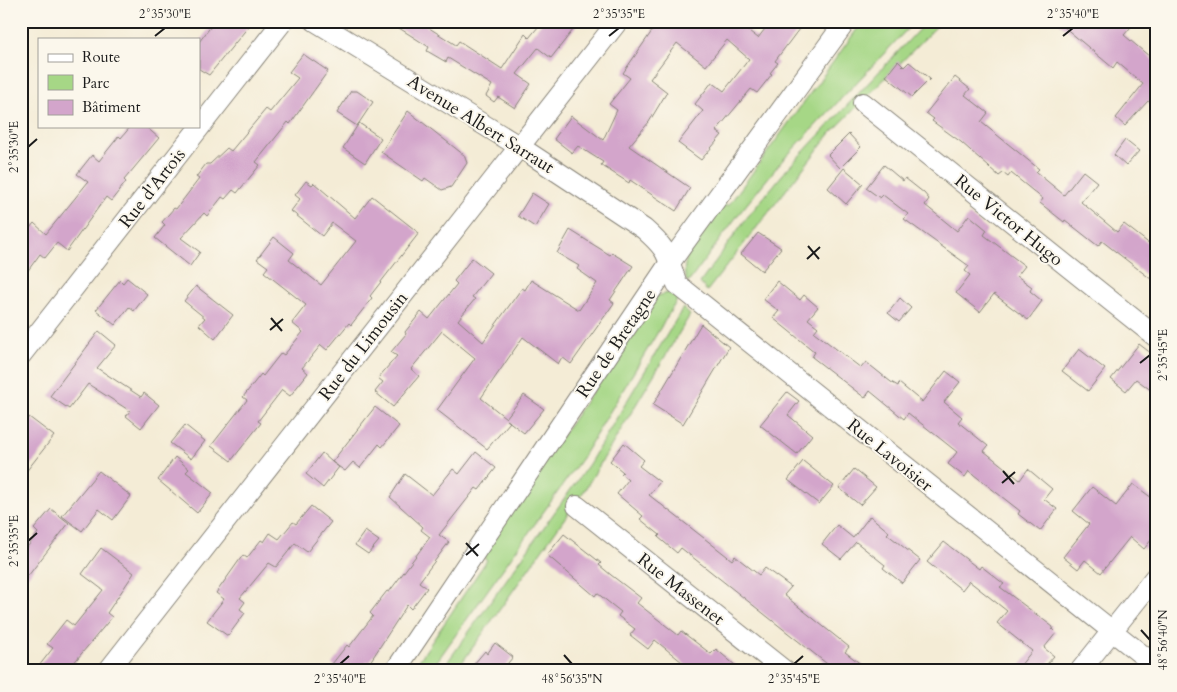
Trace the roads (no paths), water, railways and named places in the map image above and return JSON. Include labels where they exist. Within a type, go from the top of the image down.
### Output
[{"type":"street","name":"Rue d'Artois","points":[[200,127],[283,21]]},
{"type":"street","name":"Avenue Albert Sarraut","points":[[315,21],[520,147],[644,229]]},
{"type":"street","name":"Rue du Limousin","points":[[108,671],[618,21]]},
{"type":"street","name":"Rue de Bretagne","points":[[395,671],[671,261],[846,21]]},
{"type":"street","name":"Rue Victor Hugo","points":[[863,103],[1156,337]]},
{"type":"street","name":"Rue d'Artois","points":[[21,355],[199,128]]},
{"type":"street","name":"Rue Lavoisier","points":[[644,229],[662,245],[671,261],[677,284],[1156,666]]},
{"type":"street","name":"Rue Massenet","points":[[577,506],[785,671]]},
{"type":"street","points":[[1080,671],[1156,576]]}]
